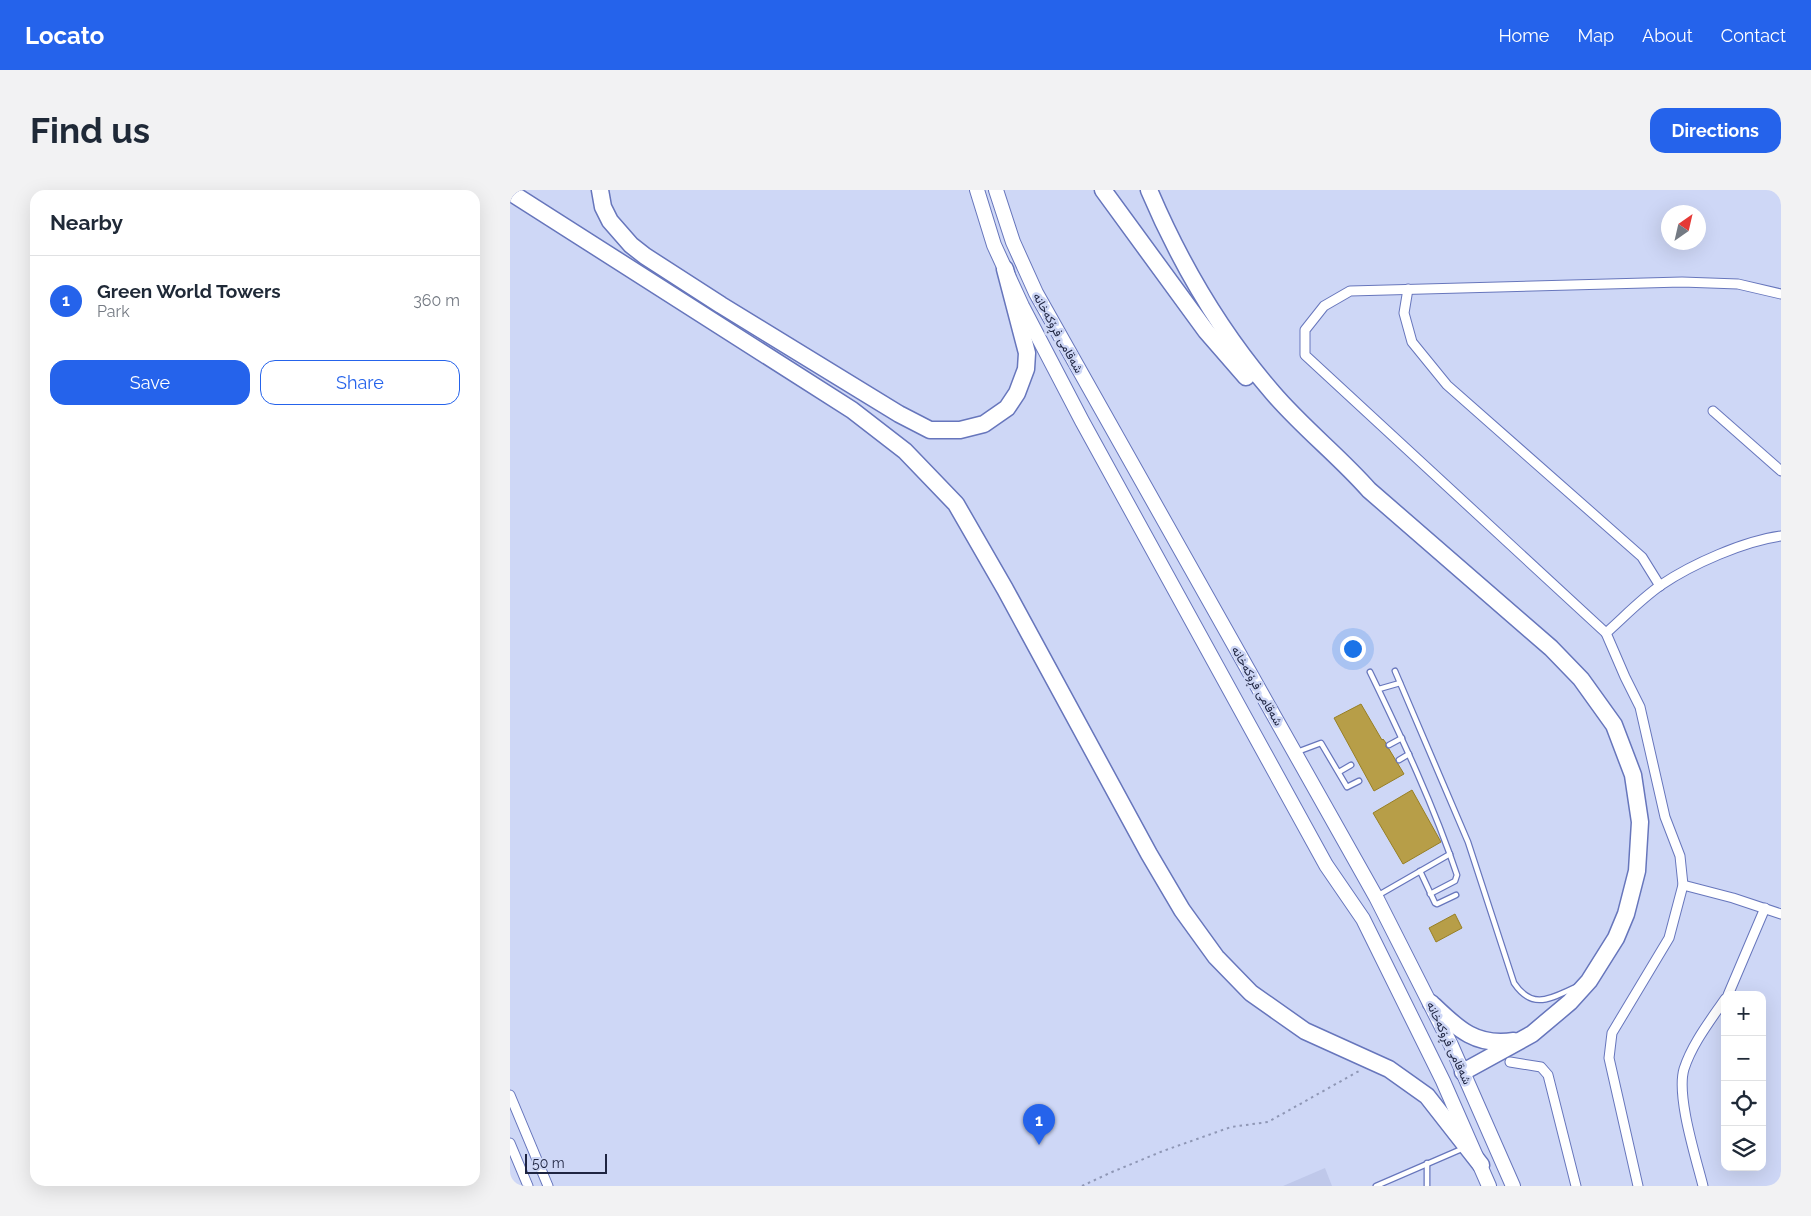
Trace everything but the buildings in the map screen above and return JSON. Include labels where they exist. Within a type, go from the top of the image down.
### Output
[{"type":"highway","points":[[600,190],[603,207],[610,220],[631,245],[645,256],[899,414],[930,430],[960,430],[984,424],[1007,408],[1017,392],[1026,369],[1027,353],[1005,269]]},
{"type":"highway","points":[[1103,190],[1206,331],[1264,398],[1343,471],[1370,490]]},
{"type":"highway","points":[[1148,190],[1192,277],[1244,358],[1274,395],[1370,490],[1551,648],[1581,679],[1614,725],[1632,775],[1640,822],[1637,870],[1626,914],[1616,938],[1589,981],[1556,1015],[1532,1034],[1463,1072]]},
{"type":"highway","points":[[510,192],[852,410],[905,451],[956,504],[1005,589],[1149,854],[1182,910],[1216,957],[1251,993],[1305,1031],[1389,1069],[1427,1096],[1481,1164]]},
{"type":"highway","points":[[1430,1003],[1456,1026],[1475,1038],[1497,1043],[1522,1040]]},
{"type":"main road","name":"شەقامی فڕۆکەخانە","points":[[977,190],[994,245],[1022,306],[1082,421],[1326,865],[1363,919],[1443,1081],[1490,1186]]},
{"type":"main road","name":"شەقامی فڕۆکەخانە","points":[[996,190],[1013,242],[1036,293],[1379,903],[1463,1072],[1513,1186]]},
{"type":"main road","points":[[1363,919],[1379,903]]},
{"type":"main road","points":[[1443,1081],[1463,1072]]},
{"type":"street","points":[[1638,1186],[1609,1058],[1612,1033],[1669,938],[1683,885],[1680,856],[1665,817],[1640,707],[1624,677],[1606,633],[1305,355],[1305,330],[1324,306],[1350,291],[1682,282],[1738,284],[1781,294]]},
{"type":"street","points":[[1408,289],[1404,313],[1412,342],[1447,385],[1642,557],[1660,586]]},
{"type":"street","points":[[1713,411],[1781,471]]},
{"type":"street","points":[[1606,633],[1660,586],[1696,563],[1767,538],[1781,536]]},
{"type":"street","points":[[1683,885],[1733,898],[1781,914]]},
{"type":"street","points":[[1730,991],[1765,908]]},
{"type":"street","points":[[1703,1186],[1681,1091],[1684,1069],[1700,1036],[1721,1005]]},
{"type":"street","points":[[1510,1062],[1541,1066],[1548,1075],[1576,1186]]},
{"type":"street","points":[[510,1095],[548,1186]]},
{"type":"street","points":[[510,1143],[528,1186]]},
{"type":"lane","points":[[1395,671],[1468,842],[1514,983],[1521,993],[1529,999],[1538,1000],[1550,998],[1589,981]]},
{"type":"lane","points":[[1370,672],[1409,754],[1457,875],[1456,879],[1430,894]]},
{"type":"lane","points":[[1379,689],[1400,683]]},
{"type":"lane","points":[[1389,745],[1402,738]]},
{"type":"lane","points":[[1295,753],[1321,743],[1347,787],[1360,781]]},
{"type":"lane","points":[[1399,760],[1409,754]]},
{"type":"lane","points":[[1339,772],[1351,765]]},
{"type":"lane","points":[[1379,903],[1420,871],[1450,854]]},
{"type":"lane","points":[[1420,871],[1434,902],[1437,904],[1456,895]]},
{"type":"lane","points":[[1376,1186],[1468,1146]]},
{"type":"lane","points":[[1427,1163],[1427,1186]]},
{"type":"path","points":[[1082,1186],[1163,1151],[1231,1127],[1268,1122],[1359,1070]]},
{"type":"shaded area","points":[[1325,1168],[1332,1186],[1283,1186]]},
{"type":"place","name":"Green World Towers","points":[[1039,1145]]}]
